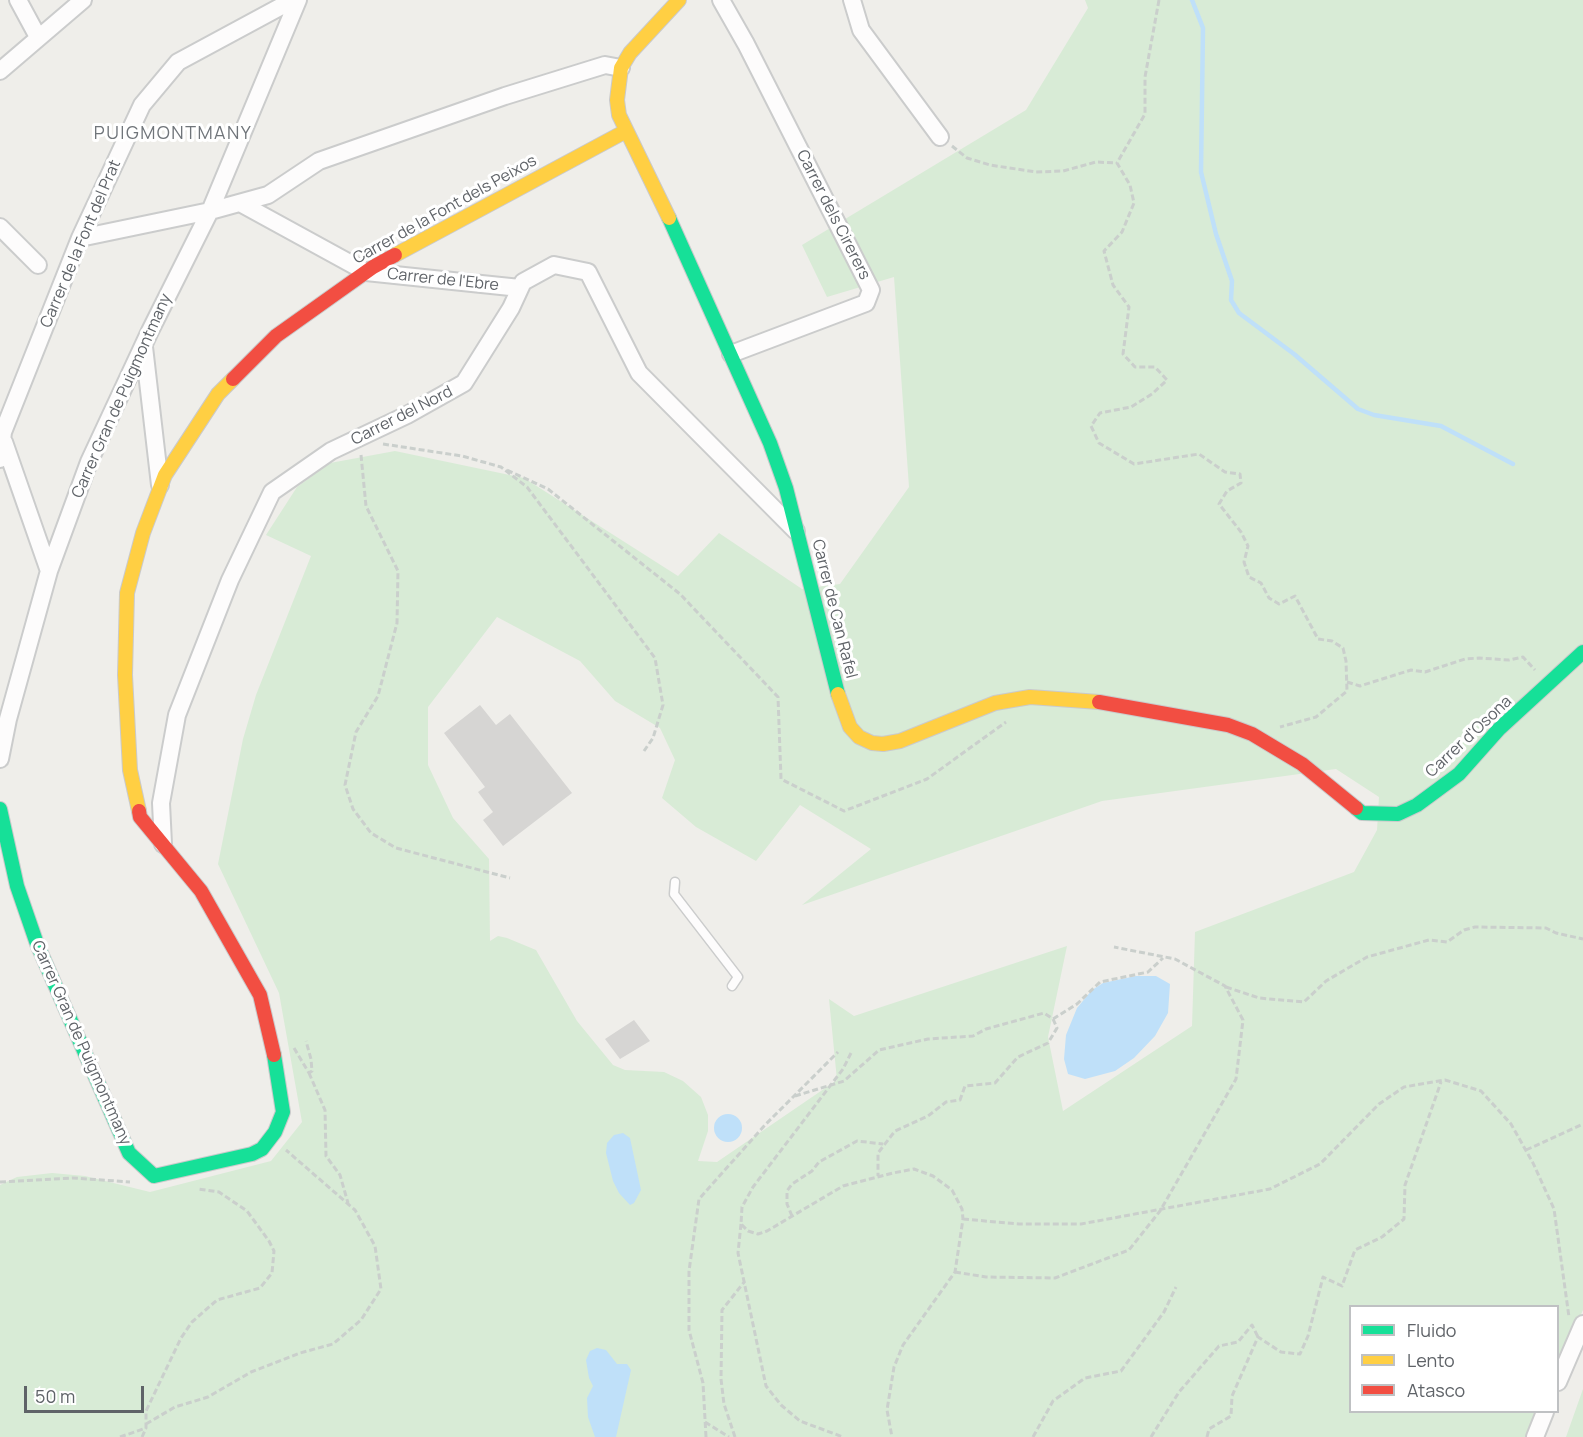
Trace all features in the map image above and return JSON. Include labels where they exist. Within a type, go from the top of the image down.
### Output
[{"type":"street","points":[[18,0],[38,37]]},
{"type":"street","points":[[0,71],[83,0]]},
{"type":"street","name":"Carrer de la Font del Prat","points":[[0,459],[2,436],[81,238],[142,105],[178,62],[293,0]]},
{"type":"street","name":"Carrer Gran de Puigmontmany","points":[[0,759],[8,718],[49,571],[89,462],[210,211],[298,0]]},
{"type":"street","name":"Carrer de Can Rafel","points":[[678,0],[630,53],[621,68],[617,100],[619,116],[731,354],[770,443],[786,488],[850,727],[859,737],[872,743],[900,741],[995,703],[1030,697],[1080,699],[1202,719],[1252,734],[1302,764],[1362,813]]},
{"type":"street","name":"Carrer dels Cirerers","points":[[721,0],[746,44],[872,290],[866,303],[731,354]]},
{"type":"street","points":[[852,0],[861,30],[940,137]]},
{"type":"street","points":[[81,238],[210,211],[268,195],[319,161],[605,64],[621,68]]},
{"type":"street","name":"Carrer de la Font dels Peixos","points":[[163,844],[140,817],[130,770],[125,675],[127,593],[143,533],[160,486],[218,394],[251,358],[276,336],[366,272],[509,192],[626,131]]},
{"type":"street","name":"Carrer de l'Ebre","points":[[240,203],[366,272],[520,288]]},
{"type":"street","points":[[0,227],[38,265]]},
{"type":"street","name":"Carrer del Nord","points":[[163,844],[161,803],[177,715],[230,580],[272,492],[331,451],[359,439],[464,383],[511,308],[523,282],[554,265],[588,272],[639,373],[798,533]]},
{"type":"street","points":[[144,346],[160,486]]},
{"type":"street","points":[[2,436],[49,571]]},
{"type":"street","name":"Carrer d'Osona","points":[[1362,813],[1398,814],[1426,799],[1459,774],[1499,729],[1583,652]]},
{"type":"street","name":"Carrer Gran de Puigmontmany","points":[[0,809],[17,886],[36,944],[129,1153],[154,1176]]},
{"type":"street","points":[[154,1176],[252,1154],[262,1149],[271,1138],[283,1112],[276,1064],[260,995],[201,891],[163,844]]},
{"type":"street","points":[[1559,1378],[1583,1324]]},
{"type":"street","points":[[1534,1437],[1545,1413]]},
{"type":"lane","points":[[675,882],[674,894],[738,977],[732,986]]},
{"type":"path","points":[[1117,163],[1145,114],[1145,77],[1159,0]]},
{"type":"path","points":[[940,137],[967,158],[1016,170],[1045,172],[1096,162],[1117,163]]},
{"type":"path","points":[[1117,163],[1130,185],[1134,203],[1122,232],[1104,251],[1113,285],[1129,307],[1123,354],[1135,367],[1155,367],[1167,380],[1152,394],[1131,407],[1100,412],[1091,426],[1099,443],[1134,464],[1199,454],[1225,472],[1240,474],[1241,483],[1227,491],[1219,504],[1241,532],[1248,546],[1244,562],[1249,577],[1262,583],[1269,598],[1279,604],[1295,596],[1318,639],[1332,641],[1343,648],[1347,691],[1316,717],[1252,734]]},
{"type":"path","points":[[510,878],[396,848],[371,833],[353,809],[345,785],[356,732],[378,696],[397,623],[398,571],[366,506],[359,439],[462,456],[501,467],[548,489],[680,594],[778,697],[781,779],[844,811],[927,779],[1010,718]]},
{"type":"path","points":[[501,467],[527,487],[543,505],[655,658],[663,705],[654,738],[644,751]]},
{"type":"path","points":[[1347,682],[1360,686],[1411,670],[1425,672],[1465,659],[1509,660],[1524,657],[1548,686]]},
{"type":"path","points":[[1114,947],[1165,957],[1195,969],[1224,986],[1259,998],[1304,1002],[1326,981],[1367,957],[1429,940],[1447,942],[1464,930],[1475,927],[1546,928],[1556,933],[1583,939]]},
{"type":"path","points":[[1053,1019],[1077,1004],[1100,982],[1148,972],[1159,959],[1165,957]]},
{"type":"path","points":[[955,1272],[986,1277],[1055,1278],[1129,1250],[1160,1211],[1236,1079],[1243,1020],[1224,986]]},
{"type":"path","points":[[795,1096],[844,1082],[879,1050],[928,1039],[973,1036],[986,1029],[1044,1014],[1053,1019],[1057,1028],[1048,1043],[1018,1058],[995,1083],[965,1086],[960,1100],[946,1102],[928,1116],[895,1131],[878,1153],[878,1176]]},
{"type":"path","points":[[706,1437],[703,1383],[689,1330],[689,1271],[699,1199],[837,1053]]},
{"type":"path","points":[[843,1437],[800,1421],[781,1405],[766,1386],[738,1253],[742,1207],[753,1187],[831,1085],[850,1053]]},
{"type":"path","points":[[309,1074],[325,1110],[326,1156],[340,1175],[349,1205]]},
{"type":"path","points":[[963,1219],[1019,1224],[1081,1224],[1270,1189],[1320,1164],[1379,1104],[1404,1087],[1445,1080],[1464,1083],[1481,1091],[1511,1124],[1554,1209],[1573,1346]]},
{"type":"path","points":[[1151,1437],[1179,1392],[1219,1346],[1238,1342],[1252,1325],[1258,1337],[1281,1352],[1300,1354],[1308,1335],[1323,1277],[1342,1286],[1355,1250],[1382,1237],[1404,1219],[1405,1185],[1441,1082]]},
{"type":"path","points":[[1526,1150],[1583,1124]]},
{"type":"path","points":[[120,1437],[146,1426],[175,1407],[208,1397],[251,1372],[300,1353],[333,1344],[361,1320],[381,1288],[375,1246],[355,1210],[271,1138]]},
{"type":"path","points":[[792,1216],[787,1191],[792,1184],[812,1171],[819,1162],[857,1140],[883,1144]]},
{"type":"path","points":[[741,1224],[748,1231],[758,1234],[843,1186],[914,1169],[933,1176],[952,1190],[962,1209],[963,1219],[961,1246],[955,1272],[903,1345],[894,1367],[886,1410],[892,1437]]},
{"type":"path","points":[[0,1182],[73,1178],[127,1182],[144,1181],[154,1176]]},
{"type":"path","points":[[142,1437],[146,1426],[146,1411],[192,1322],[217,1300],[260,1288],[272,1273],[274,1251],[248,1211],[219,1192],[195,1188]]},
{"type":"path","points":[[735,1437],[724,1404],[721,1379],[722,1310],[745,1281]]},
{"type":"path","points":[[1034,1437],[1053,1401],[1086,1378],[1121,1371],[1164,1312],[1176,1287]]},
{"type":"path","points":[[1207,1437],[1209,1429],[1231,1416],[1232,1396],[1258,1337]]},
{"type":"path","points":[[705,1422],[729,1437]]},
{"type":"green space","points":[[1085,0],[1583,0],[1583,1310],[1559,1363],[1559,1305],[1349,1305],[1349,1413],[1537,1413],[1527,1437],[0,1437],[0,1185],[17,1177],[52,1173],[85,1176],[150,1192],[271,1161],[302,1122],[279,993],[218,864],[243,739],[256,695],[311,556],[266,535],[297,487],[330,463],[395,451],[524,478],[678,576],[719,533],[802,589],[840,584],[909,487],[894,277],[827,297],[802,245],[1026,110],[1088,8]],"holes":[[[497,617],[580,661],[615,701],[660,728],[675,760],[662,798],[696,827],[756,861],[800,805],[871,849],[802,905],[1102,801],[1336,769],[1379,797],[1377,830],[1354,872],[1195,932],[1192,1026],[1063,1111],[1048,1037],[1067,946],[854,1016],[829,999],[837,1080],[717,1162],[698,1161],[708,1131],[708,1115],[701,1097],[683,1081],[664,1072],[625,1070],[613,1065],[577,1021],[536,950],[498,936],[490,941],[489,859],[453,818],[428,765],[428,707]]]},
{"type":"green space","points":[[1583,1389],[1583,1437],[1566,1437]]},
{"type":"water","points":[[1136,976],[1156,976],[1170,984],[1168,1013],[1155,1036],[1134,1058],[1115,1071],[1085,1079],[1068,1074],[1064,1059],[1066,1035],[1077,1008],[1092,990],[1103,983]]},
{"type":"water","points":[[728,1114],[738,1118],[742,1128],[738,1138],[728,1142],[718,1138],[714,1128],[718,1118]]},
{"type":"water","points":[[623,1133],[630,1138],[641,1190],[634,1203],[630,1205],[619,1193],[613,1181],[606,1153],[607,1143],[614,1135]]},
{"type":"water","points":[[597,1348],[606,1350],[617,1364],[627,1364],[631,1370],[616,1437],[595,1437],[588,1417],[587,1398],[593,1386],[586,1360],[590,1351]]},
{"type":"building","points":[[480,705],[496,725],[510,714],[572,793],[503,846],[483,820],[493,812],[478,792],[485,787],[444,733]]},
{"type":"building","points":[[634,1020],[650,1041],[620,1059],[605,1039]]},
{"type":"waterway","points":[[1192,0],[1203,28],[1201,172],[1216,234],[1232,281],[1231,300],[1239,313],[1294,354],[1358,409],[1374,415],[1441,426],[1513,464]]},
{"type":"traffic: fast","points":[[669,218],[770,443],[786,488],[838,694]]},
{"type":"traffic: fast","points":[[1356,808],[1362,813],[1398,814],[1417,805],[1459,774],[1499,729],[1583,652]]},
{"type":"traffic: fast","points":[[0,809],[17,886],[37,944],[129,1153],[154,1176],[252,1154],[262,1149],[275,1132],[283,1112],[274,1055]]},
{"type":"traffic: slow","points":[[669,218],[619,115],[617,100],[621,68],[630,53],[679,0]]},
{"type":"traffic: slow","points":[[395,255],[626,131]]},
{"type":"traffic: slow","points":[[139,811],[130,770],[125,675],[127,593],[143,533],[165,475],[218,394],[233,379]]},
{"type":"traffic: slow","points":[[838,694],[850,727],[859,737],[872,743],[883,744],[900,741],[995,703],[1030,697],[1099,702]]},
{"type":"traffic: jam","points":[[233,379],[276,336],[373,267],[395,255]]},
{"type":"traffic: jam","points":[[1099,702],[1228,725],[1252,734],[1302,764],[1356,808]]},
{"type":"traffic: jam","points":[[139,811],[140,817],[201,891],[260,995],[274,1055]]},
{"type":"district","name":"PUIGMONTMANY","points":[[173,134]]}]
